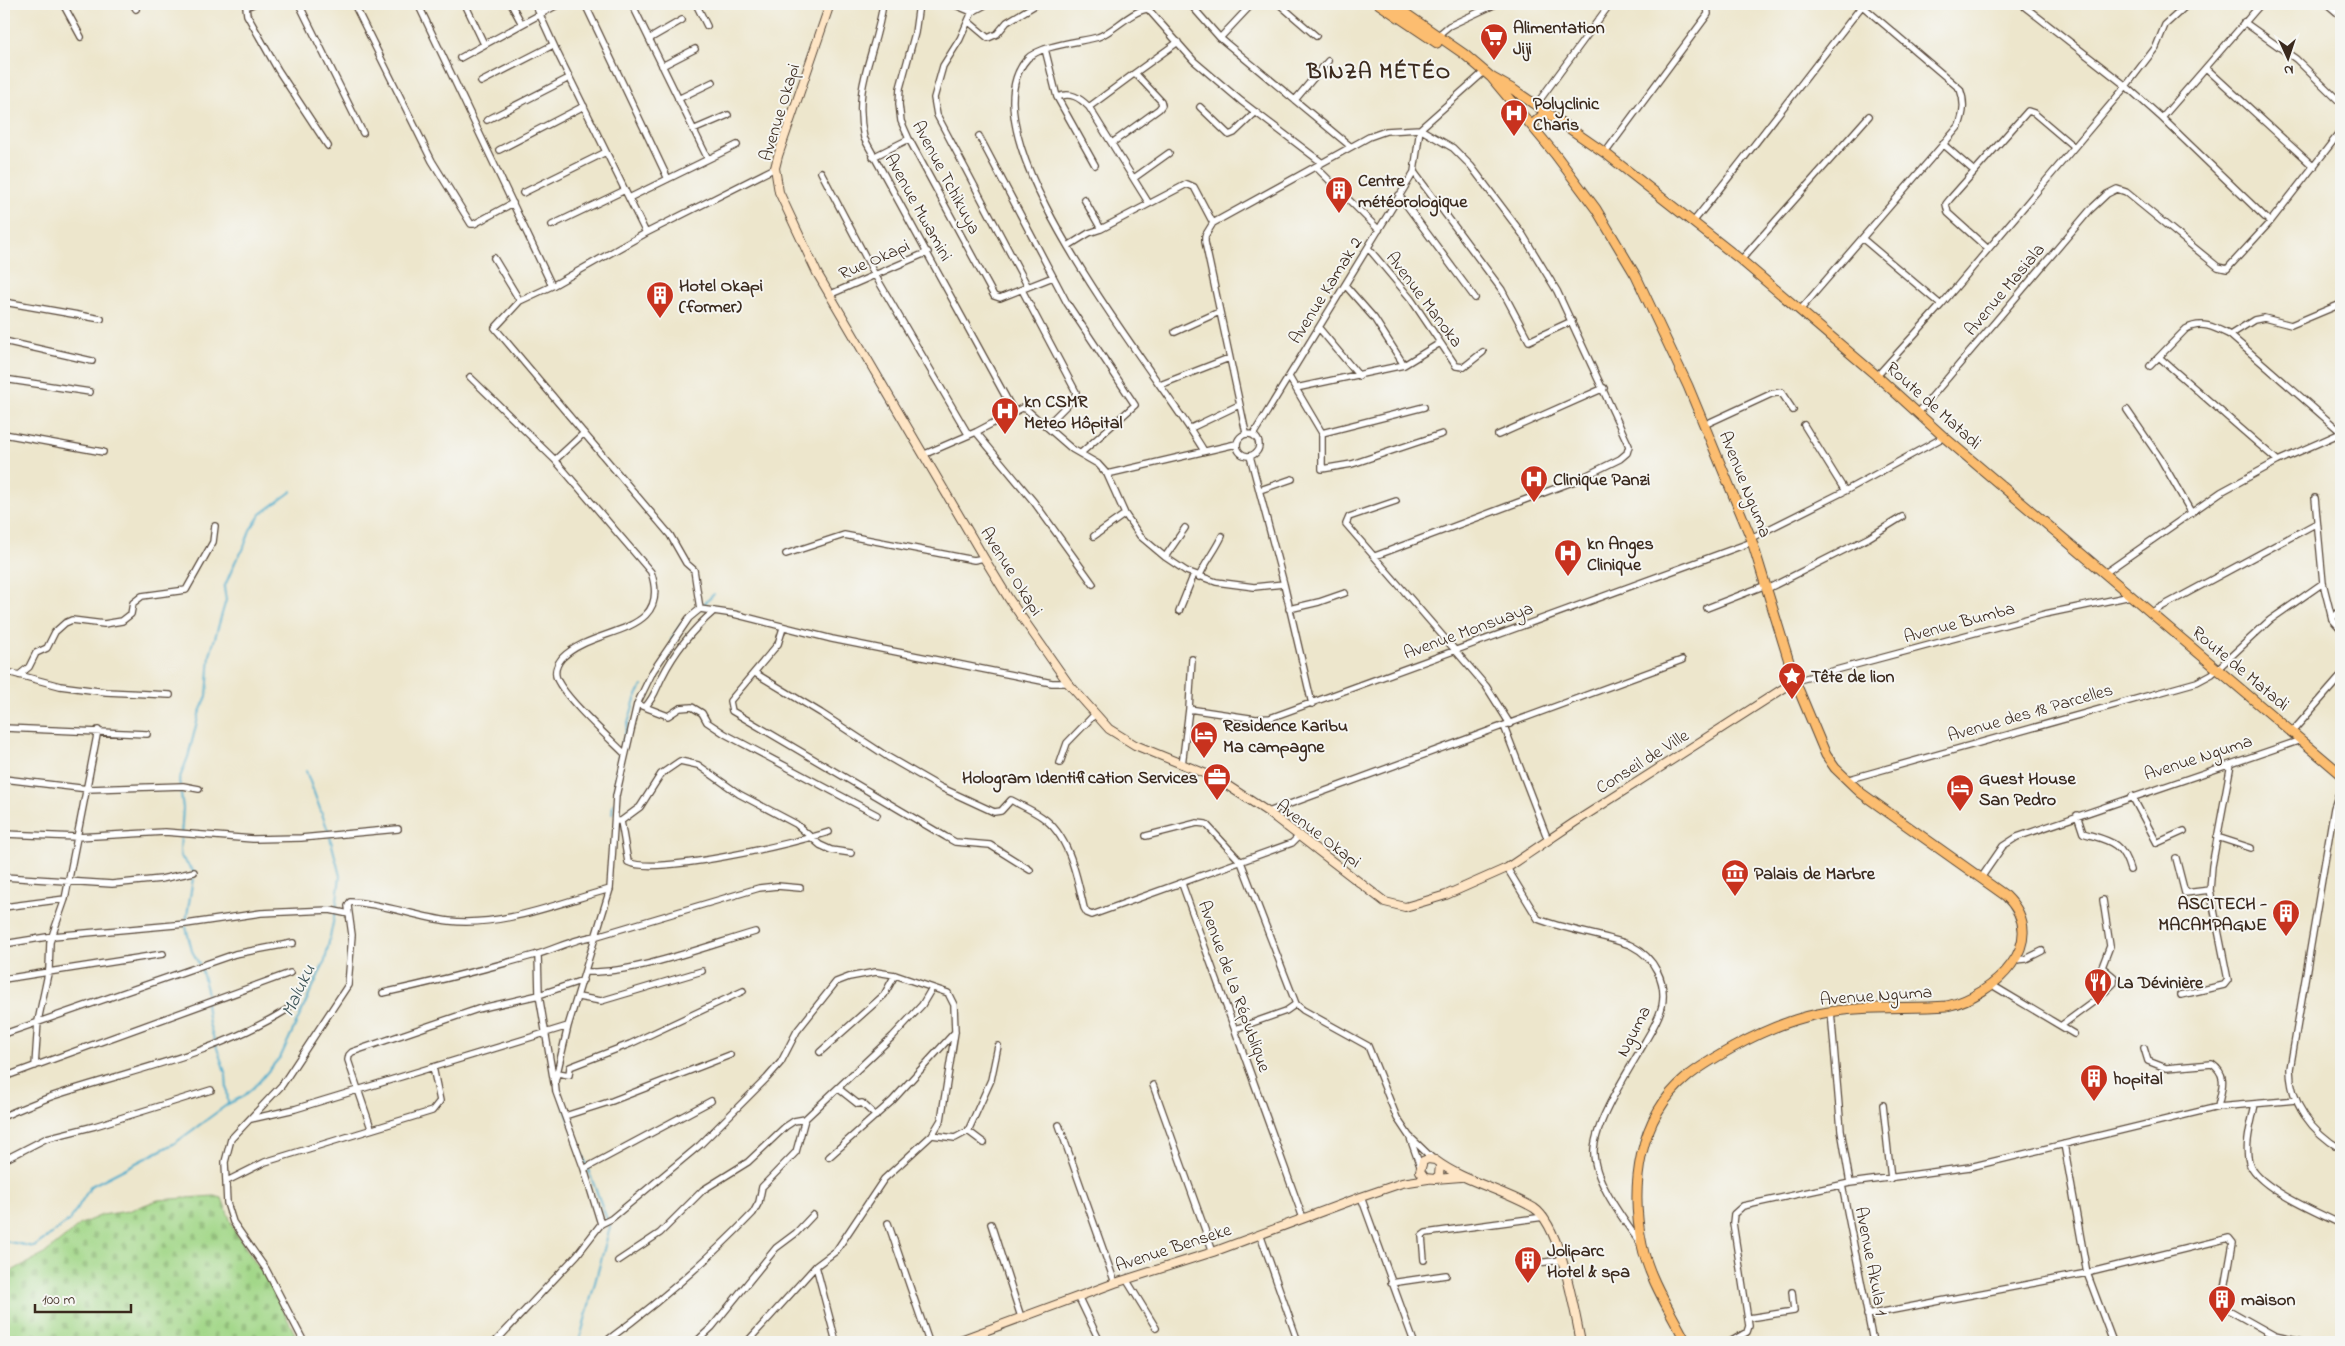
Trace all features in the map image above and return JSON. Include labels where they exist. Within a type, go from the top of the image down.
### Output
[{"type":"main road","name":"Route de Matadi","points":[[1379,4],[1471,66],[1485,73]]},
{"type":"main road","name":"Route de Matadi","points":[[1392,4],[1485,73],[1536,105],[1605,153],[1741,260],[1801,309],[1944,438],[2150,613],[2217,667],[2341,774]]},
{"type":"main road","name":"Avenue Nguma","points":[[1485,73],[1532,125],[1596,210],[1636,276],[1704,425],[1752,540],[1795,681],[1821,746],[1835,768],[1861,793],[1981,878],[2013,903],[2020,914],[2022,943],[2015,960],[2007,971],[1992,985],[1960,1003],[1947,1006],[1831,1012],[1796,1019],[1747,1040],[1686,1078],[1671,1094],[1650,1126],[1638,1169],[1637,1186],[1642,1247],[1656,1282],[1686,1342]]},
{"type":"main road","points":[[1532,125],[1546,112]]},
{"type":"street","points":[[63,4],[81,37]]},
{"type":"street","points":[[253,4],[246,7],[247,15],[278,70],[328,146]]},
{"type":"street","points":[[299,4],[363,133]]},
{"type":"street","points":[[354,4],[432,162],[471,224],[513,203]]},
{"type":"street","points":[[418,4],[552,286]]},
{"type":"street","points":[[465,4],[484,44]]},
{"type":"street","points":[[511,4],[522,24]]},
{"type":"street","points":[[535,4],[569,78],[646,233]]},
{"type":"street","points":[[460,58],[559,4]]},
{"type":"street","points":[[584,4],[668,178]]},
{"type":"street","points":[[632,4],[708,159]]},
{"type":"street","points":[[696,4],[707,26]]},
{"type":"street","name":"Avenue Okapi","points":[[830,4],[775,168],[782,199],[817,273],[925,454],[984,558],[1068,683],[1109,729],[1135,745],[1216,778],[1268,812],[1298,837],[1385,902],[1394,906],[1405,907],[1446,895],[1506,868]]},
{"type":"street","name":"Avenue Mwamini","points":[[883,4],[863,78],[860,99],[862,129],[873,157],[928,252],[1014,412]]},
{"type":"street","name":"Avenue Tchikuya","points":[[920,4],[915,33],[900,88],[901,121],[909,139],[994,296],[1000,298],[1053,277]]},
{"type":"street","points":[[953,4],[972,12]]},
{"type":"street","points":[[987,4],[972,12],[969,22],[943,66],[933,102],[937,115],[1076,392],[1074,398],[1046,426]]},
{"type":"street","points":[[969,22],[988,38],[1020,12],[1037,4]]},
{"type":"street","points":[[1190,4],[1220,38],[1350,146]]},
{"type":"street","points":[[1220,38],[1252,4]]},
{"type":"street","points":[[1279,4],[1316,36]]},
{"type":"street","points":[[1437,36],[1450,26],[1496,4]]},
{"type":"street","points":[[1536,105],[1610,4]]},
{"type":"street","points":[[1605,153],[1708,14],[1707,4]]},
{"type":"street","points":[[1877,376],[1941,306],[2126,86],[2156,47],[2165,25],[2188,4]]},
{"type":"street","points":[[2162,118],[2261,4]]},
{"type":"street","points":[[2327,4],[2341,16]]},
{"type":"street","points":[[1694,222],[1756,146],[1861,5],[1960,89],[1964,105],[1963,116],[1959,126],[1801,309]]},
{"type":"street","points":[[2025,7],[2126,86],[2270,222],[2341,131]]},
{"type":"street","points":[[1204,451],[1191,428],[1160,385],[1068,246],[1034,185],[1018,137],[1012,111],[1012,97],[1021,67],[1029,57],[1045,49],[1101,36],[1144,9],[1151,11],[1194,62],[1321,162]]},
{"type":"street","points":[[649,39],[682,20]]},
{"type":"street","points":[[2244,22],[2296,59],[2341,103]]},
{"type":"street","points":[[1089,107],[1178,42]]},
{"type":"street","points":[[481,82],[554,46]]},
{"type":"street","points":[[662,66],[695,49]]},
{"type":"street","points":[[1045,49],[1057,97],[1095,165]]},
{"type":"street","points":[[1295,100],[1328,61]]},
{"type":"street","points":[[2206,68],[2314,167]]},
{"type":"street","points":[[1112,143],[1162,105],[1161,101],[1135,72]]},
{"type":"street","points":[[1420,129],[1485,73]]},
{"type":"street","points":[[487,120],[569,78]]},
{"type":"street","points":[[678,99],[714,82]]},
{"type":"street","points":[[1057,97],[1065,94],[1075,95],[1089,107],[1148,202]]},
{"type":"street","points":[[499,150],[584,106]]},
{"type":"street","points":[[1200,107],[1229,135],[1234,133],[1256,112]]},
{"type":"street","points":[[1988,249],[1946,208],[1946,204],[2028,111],[2034,113],[2074,147]]},
{"type":"street","points":[[693,130],[728,115]]},
{"type":"street","points":[[1741,260],[1869,116]]},
{"type":"street","points":[[1246,433],[1204,236],[1213,223],[1316,167],[1321,162],[1350,146],[1386,131],[1420,129],[1454,148],[1471,166],[1524,235],[1557,291],[1604,388],[1629,446],[1627,453],[1575,481],[1375,556]]},
{"type":"street","name":"Avenue Kamak 2","points":[[1254,434],[1318,328],[1369,249],[1414,172],[1420,129]]},
{"type":"street","points":[[979,136],[1067,303],[1135,404],[1081,453]]},
{"type":"street","points":[[873,157],[909,139]]},
{"type":"street","points":[[1943,144],[1974,171]]},
{"type":"street","points":[[629,198],[737,145]]},
{"type":"street","points":[[523,193],[606,152]]},
{"type":"street","points":[[1134,178],[1169,153]]},
{"type":"street","points":[[1316,167],[1379,230]]},
{"type":"street","points":[[775,168],[646,233],[520,302],[495,328],[670,535],[686,564],[694,570],[699,606],[653,671],[637,704],[624,753],[616,796],[618,821],[627,860],[632,864],[659,865],[715,858],[811,838],[829,832]]},
{"type":"street","points":[[821,172],[875,276],[968,434]]},
{"type":"street","points":[[1414,172],[1502,290],[1529,341],[1572,321]]},
{"type":"street","points":[[1068,246],[1148,202],[1187,184],[1194,187],[1213,223]]},
{"type":"street","name":"Avenue Masiala","points":[[1918,413],[2090,210],[2107,194],[2117,189],[2126,192],[2222,269],[2231,266],[2270,222]]},
{"type":"street","points":[[552,225],[625,190]]},
{"type":"street","points":[[1399,196],[1475,298]]},
{"type":"street","points":[[1084,199],[1101,229]]},
{"type":"street","points":[[1863,239],[1941,306]]},
{"type":"street","name":"Avenue Manoka","points":[[1369,249],[1411,299],[1440,343],[1459,367],[1464,366],[1483,352]]},
{"type":"street","name":"Rue Okapi","points":[[831,294],[928,252]]},
{"type":"street","points":[[494,258],[520,302]]},
{"type":"street","points":[[1345,285],[1374,318],[1404,365]]},
{"type":"street","points":[[4,302],[101,319]]},
{"type":"street","points":[[2230,335],[2254,320],[2264,318],[2291,325],[2341,304]]},
{"type":"street","points":[[1175,332],[1219,312]]},
{"type":"street","points":[[2105,573],[2191,512],[2278,461],[2341,432],[2230,335],[2213,326],[2193,326],[2182,332],[2160,358],[2150,366]]},
{"type":"street","points":[[1318,328],[1359,376]]},
{"type":"street","points":[[4,341],[92,361]]},
{"type":"street","points":[[1296,388],[1404,365],[1440,343]]},
{"type":"street","points":[[1160,385],[1229,358]]},
{"type":"street","points":[[2160,358],[2278,461]]},
{"type":"street","points":[[1289,376],[1322,433],[1322,469],[1352,464],[1442,434]]},
{"type":"street","points":[[470,377],[555,460],[651,572],[656,588],[652,609],[647,615],[636,624],[575,646],[559,662],[556,669],[558,680],[567,692],[624,753]]},
{"type":"street","points":[[4,380],[90,392]]},
{"type":"street","points":[[1498,435],[1604,388]]},
{"type":"street","points":[[1704,425],[1771,394],[1780,392],[1793,410]]},
{"type":"street","points":[[1191,428],[1239,405]]},
{"type":"street","points":[[1322,433],[1424,407]]},
{"type":"street","points":[[925,454],[1026,408],[1072,449],[1081,453],[1107,474],[1125,514],[1140,536],[1165,557],[1196,576],[1216,582],[1254,586],[1284,584]]},
{"type":"street","points":[[2127,410],[2160,458],[2191,512]]},
{"type":"street","points":[[1804,425],[1844,491]]},
{"type":"street","points":[[976,432],[1034,502],[1093,584]]},
{"type":"street","points":[[555,460],[584,433]]},
{"type":"street","points":[[1246,433],[1254,434],[1259,446],[1256,452],[1250,456],[1242,454],[1236,444],[1238,438],[1246,433]]},
{"type":"street","points":[[4,434],[103,452]]},
{"type":"street","name":"Avenue Monsuaya","points":[[1190,709],[1263,720],[1312,704],[1752,540],[1944,438]]},
{"type":"street","points":[[1107,474],[1236,444]]},
{"type":"street","points":[[1250,456],[1284,584],[1312,704]]},
{"type":"street","points":[[1260,490],[1292,479]]},
{"type":"street","points":[[2315,498],[2323,583],[2332,619],[2341,629]]},
{"type":"street","points":[[1396,501],[1349,517],[1347,520],[1349,528],[1486,686],[1507,725],[1548,840]]},
{"type":"street","points":[[1094,536],[1125,514]]},
{"type":"street","points":[[1708,608],[1767,587],[1868,538],[1902,517]]},
{"type":"street","points":[[2150,613],[2317,523]]},
{"type":"street","points":[[19,675],[29,667],[36,653],[47,648],[55,632],[64,623],[72,620],[104,624],[122,621],[131,614],[133,603],[142,596],[186,590],[213,542],[215,526]]},
{"type":"street","points":[[1165,557],[1185,528]]},
{"type":"street","points":[[786,554],[844,535],[974,560],[984,558]]},
{"type":"street","points":[[1180,611],[1196,576],[1208,556],[1213,554],[1222,536]]},
{"type":"street","name":"Avenue des 18 Parcelles","points":[[1846,780],[2197,682],[2212,674],[2217,667],[2270,620],[2323,583]]},
{"type":"street","points":[[1289,609],[1319,602],[1345,593]]},
{"type":"street","name":"Avenue Bumba","points":[[1795,681],[2045,614],[2131,596]]},
{"type":"street","points":[[699,606],[783,628],[1052,683],[1068,683]]},
{"type":"street","points":[[2332,619],[2341,608]]},
{"type":"street","points":[[645,707],[654,698],[661,678],[680,646],[694,629],[714,611]]},
{"type":"street","points":[[686,622],[694,629]]},
{"type":"street","points":[[783,628],[778,644],[730,701],[732,711],[955,842],[990,846],[1030,870]]},
{"type":"street","points":[[1182,765],[1190,709],[1192,659]]},
{"type":"street","points":[[1268,812],[1682,660]]},
{"type":"street","points":[[4,671],[70,687],[170,695]]},
{"type":"street","points":[[755,673],[888,757],[955,794],[994,812],[1001,811],[1011,800],[1044,818],[1057,833],[1072,861],[1087,913],[1100,914],[1182,884]]},
{"type":"street","points":[[2292,732],[2341,676]]},
{"type":"street","name":"Conseil de Ville","points":[[1506,868],[1795,681]]},
{"type":"street","points":[[637,704],[668,716],[680,708],[692,707],[698,709],[707,722],[725,734],[877,815]]},
{"type":"street","points":[[1060,763],[1067,743],[1095,714]]},
{"type":"street","points":[[4,728],[98,730],[146,734]]},
{"type":"street","points":[[35,1066],[38,1021],[46,972],[49,970],[50,942],[68,882],[88,789],[98,730]]},
{"type":"street","name":"Avenue Nguma","points":[[1981,878],[1998,851],[2010,840],[2132,796],[2301,740]]},
{"type":"street","points":[[618,821],[640,807],[661,774],[680,761],[698,765],[745,797],[796,824],[811,838],[831,850],[851,853]]},
{"type":"street","points":[[2181,995],[2224,985],[2228,980],[2210,890],[2230,764]]},
{"type":"street","points":[[4,779],[88,789],[180,786],[199,789]]},
{"type":"street","points":[[2341,787],[2330,827],[2291,1059],[2290,1077],[2296,1100],[2310,1123],[2341,1149]]},
{"type":"street","points":[[2132,796],[2156,843],[2184,831]]},
{"type":"street","points":[[2077,815],[2083,833],[2115,843],[2126,857],[2130,870]]},
{"type":"street","points":[[556,1092],[568,1026],[610,889],[618,821]]},
{"type":"street","points":[[1146,836],[1198,823],[1206,824],[1241,862],[1296,1004],[1303,1010],[1368,1046],[1393,1110],[1409,1136],[1420,1168],[1431,1179]]},
{"type":"street","points":[[4,834],[77,837],[165,832],[253,838],[300,838],[398,829]]},
{"type":"street","name":"Avenue de La République","points":[[1298,837],[1292,844],[1182,884],[1302,1218]]},
{"type":"street","points":[[2217,837],[2251,848]]},
{"type":"street","points":[[2176,858],[2185,893],[2210,890]]},
{"type":"street","name":"Nguma","points":[[1506,868],[1538,919],[1632,946],[1646,956],[1659,972],[1663,991],[1662,1006],[1655,1025],[1605,1114],[1594,1150],[1596,1164],[1610,1198],[1642,1247]]},
{"type":"street","points":[[4,877],[112,884],[161,879],[194,872]]},
{"type":"street","points":[[383,993],[453,978],[538,954],[584,937],[597,936],[605,932],[759,888],[777,886],[800,888]]},
{"type":"street","points":[[304,1342],[266,1269],[233,1222],[227,1203],[227,1150],[232,1139],[282,1084],[348,986],[352,935],[349,914],[350,902],[448,921],[474,922],[500,920],[610,889]]},
{"type":"street","points":[[4,907],[64,899]]},
{"type":"street","points":[[2062,1025],[2100,998],[2114,983],[2114,977],[2102,967],[2110,946],[2103,900]]},
{"type":"street","points":[[4,944],[53,936],[186,924],[261,913],[330,910],[349,914]]},
{"type":"street","points":[[586,972],[605,973],[628,968],[755,932]]},
{"type":"street","points":[[4,1034],[235,954],[293,943]]},
{"type":"street","points":[[2015,960],[2026,959],[2042,951]]},
{"type":"street","points":[[4,979],[163,954]]},
{"type":"street","points":[[538,954],[539,995],[544,1034],[556,1092],[584,1169],[601,1224]]},
{"type":"street","points":[[578,997],[601,1001],[702,971]]},
{"type":"street","points":[[495,1342],[577,1255],[601,1224],[611,1219],[694,1151],[767,1078],[781,1062],[797,1031],[836,982],[849,977],[876,972],[895,975],[948,993],[953,999],[955,1032],[941,1120],[932,1135],[884,1179],[836,1251],[816,1266],[747,1342]]},
{"type":"street","points":[[4,1078],[290,973]]},
{"type":"street","points":[[820,1052],[884,995],[895,975]]},
{"type":"street","points":[[371,1128],[348,1060],[352,1052],[478,1009],[539,995],[583,980]]},
{"type":"street","points":[[1992,985],[2062,1025],[2074,1034]]},
{"type":"street","points":[[618,1260],[660,1233],[703,1190],[748,1162],[785,1127],[794,1121],[805,1119],[839,1089],[922,1005],[932,988]]},
{"type":"street","points":[[558,1073],[569,1074],[570,1068],[579,1062],[630,1044],[743,991]]},
{"type":"street","points":[[1235,1029],[1286,1011],[1296,1004]]},
{"type":"street","points":[[4,1116],[53,1096],[194,1054],[264,1024],[288,1009]]},
{"type":"street","points":[[1831,1012],[1841,1130],[1850,1183]]},
{"type":"street","points":[[251,1119],[358,1091],[568,1026]]},
{"type":"street","points":[[829,1157],[876,1116],[955,1032]]},
{"type":"street","points":[[932,1135],[955,1138],[968,1131],[991,1080],[998,1046]]},
{"type":"street","points":[[2144,1048],[2148,1061],[2166,1068],[2212,1064],[2221,1070],[2223,1077],[2218,1107]]},
{"type":"street","points":[[565,1116],[620,1098],[730,1055]]},
{"type":"street","points":[[226,1181],[265,1162],[308,1150],[371,1128],[432,1111],[440,1102],[433,1067]]},
{"type":"street","points":[[1153,1085],[1213,1252]]},
{"type":"street","points":[[839,1089],[858,1104],[862,1103],[867,1106],[876,1116]]},
{"type":"street","points":[[4,1160],[47,1138],[95,1126],[211,1090]]},
{"type":"street","points":[[1730,1342],[1747,1332],[1749,1318],[1734,1214],[1743,1206],[1850,1183],[1970,1167],[2218,1107],[2296,1100]]},
{"type":"street","points":[[584,1169],[711,1101]]},
{"type":"street","points":[[2255,1104],[2248,1160],[2254,1174],[2298,1203],[2341,1224]]},
{"type":"street","points":[[1883,1105],[1891,1179]]},
{"type":"street","points":[[605,1342],[673,1287],[752,1213],[759,1202],[762,1187],[796,1152],[805,1119]]},
{"type":"street","points":[[1059,1125],[1115,1282]]},
{"type":"street","points":[[968,1131],[984,1143]]},
{"type":"street","points":[[1409,1136],[1440,1165],[1528,1206],[1544,1217],[1553,1232],[1581,1342]]},
{"type":"street","points":[[2064,1144],[2087,1273],[2112,1342]]},
{"type":"street","points":[[1402,1183],[1428,1159],[1433,1159]]},
{"type":"street","points":[[1431,1179],[1441,1172],[1440,1165]]},
{"type":"street","points":[[1402,1183],[1464,1177]]},
{"type":"street","name":"Avenue Benseke","points":[[956,1342],[1126,1278],[1213,1252],[1402,1183]]},
{"type":"street","name":"Avenue Akula 1","points":[[1842,1185],[1873,1342]]},
{"type":"street","points":[[1360,1197],[1414,1342]]},
{"type":"street","points":[[696,1342],[712,1327],[776,1248],[814,1215]]},
{"type":"street","points":[[1424,1260],[1421,1241],[1422,1236],[1426,1233],[1544,1217]]},
{"type":"street","points":[[888,1223],[928,1342]]},
{"type":"street","points":[[991,1224],[1021,1318]]},
{"type":"street","points":[[1260,1234],[1298,1342]]},
{"type":"street","points":[[1867,1315],[2087,1273],[2231,1238],[2233,1243],[2223,1300],[2225,1308],[2276,1336],[2302,1342]]},
{"type":"street","points":[[1522,1266],[1561,1260]]},
{"type":"street","points":[[816,1266],[836,1342]]},
{"type":"street","points":[[1391,1283],[1446,1275]]},
{"type":"street","points":[[1126,1278],[1156,1328]]},
{"type":"street","points":[[1749,1318],[1794,1311],[1792,1292]]},
{"type":"street","points":[[1078,1296],[1100,1342]]},
{"type":"street","points":[[2338,1342],[2341,1338]]},
{"type":"green space","points":[[214,1196],[222,1198],[234,1230],[272,1288],[299,1342],[4,1342],[4,1275],[44,1254],[81,1224],[102,1215],[128,1211],[158,1200]]},
{"type":"waterway","points":[[186,922],[194,872],[181,857],[180,851],[183,808],[179,780],[188,757],[199,714],[207,696],[210,655],[226,600],[224,588],[236,560],[243,550],[250,530],[261,514],[292,491]]},
{"type":"waterway","points":[[701,607],[714,594]]},
{"type":"waterway","points":[[671,640],[682,623]]},
{"type":"waterway","points":[[621,748],[635,699],[642,686]]},
{"type":"waterway","points":[[615,790],[620,752]]},
{"type":"waterway","name":"Maluku","points":[[306,771],[329,833]]},
{"type":"waterway","points":[[612,814],[613,804]]},
{"type":"waterway","name":"Maluku","points":[[330,837],[340,876],[336,909]]},
{"type":"waterway","name":"Maluku","points":[[4,1270],[6,1270],[5,1241],[34,1247],[70,1220],[91,1186],[175,1143],[228,1104],[244,1096],[258,1083],[281,1056],[325,961],[335,913]]},
{"type":"waterway","points":[[186,927],[192,951],[199,964]]},
{"type":"waterway","points":[[201,968],[208,994],[206,1004],[209,1024],[226,1075],[228,1104]]},
{"type":"waterway","points":[[559,1093],[610,1227],[579,1342]]},
{"type":"place","name":"Alimentation Jiji","points":[[1494,61]]},
{"type":"place","name":"Polyclinic Charis","points":[[1514,137]]},
{"type":"place","name":"Centre météorologique","points":[[1339,214]]},
{"type":"place","name":"Hotel Okapi (former)","points":[[660,319]]},
{"type":"place","name":"kn CSMR Meteo Hôpital","points":[[1005,435]]},
{"type":"place","name":"Clinique Panzi","points":[[1534,503]]},
{"type":"place","name":"kn Anges Clinique","points":[[1568,577]]},
{"type":"place","name":"Tête de lion","points":[[1792,700]]},
{"type":"place","name":"Residence Karibu Ma campagne","points":[[1204,759]]},
{"type":"place","name":"Hologram Identification Services","points":[[1217,801]]},
{"type":"place","name":"Guest House San Pedro","points":[[1960,812]]},
{"type":"place","name":"Palais de Marbre","points":[[1735,897]]},
{"type":"place","name":"ASCITECH - MACAMPAGNE","points":[[2286,937]]},
{"type":"place","name":"La Dévinière","points":[[2098,1006]]},
{"type":"place","name":"hopital","points":[[2094,1102]]},
{"type":"place","name":"Joliparc Hotel & spa","points":[[1528,1284]]},
{"type":"place","name":"maison","points":[[2222,1323]]},
{"type":"district","name":"BINZA MÉTÉO","points":[[1379,70]]}]
